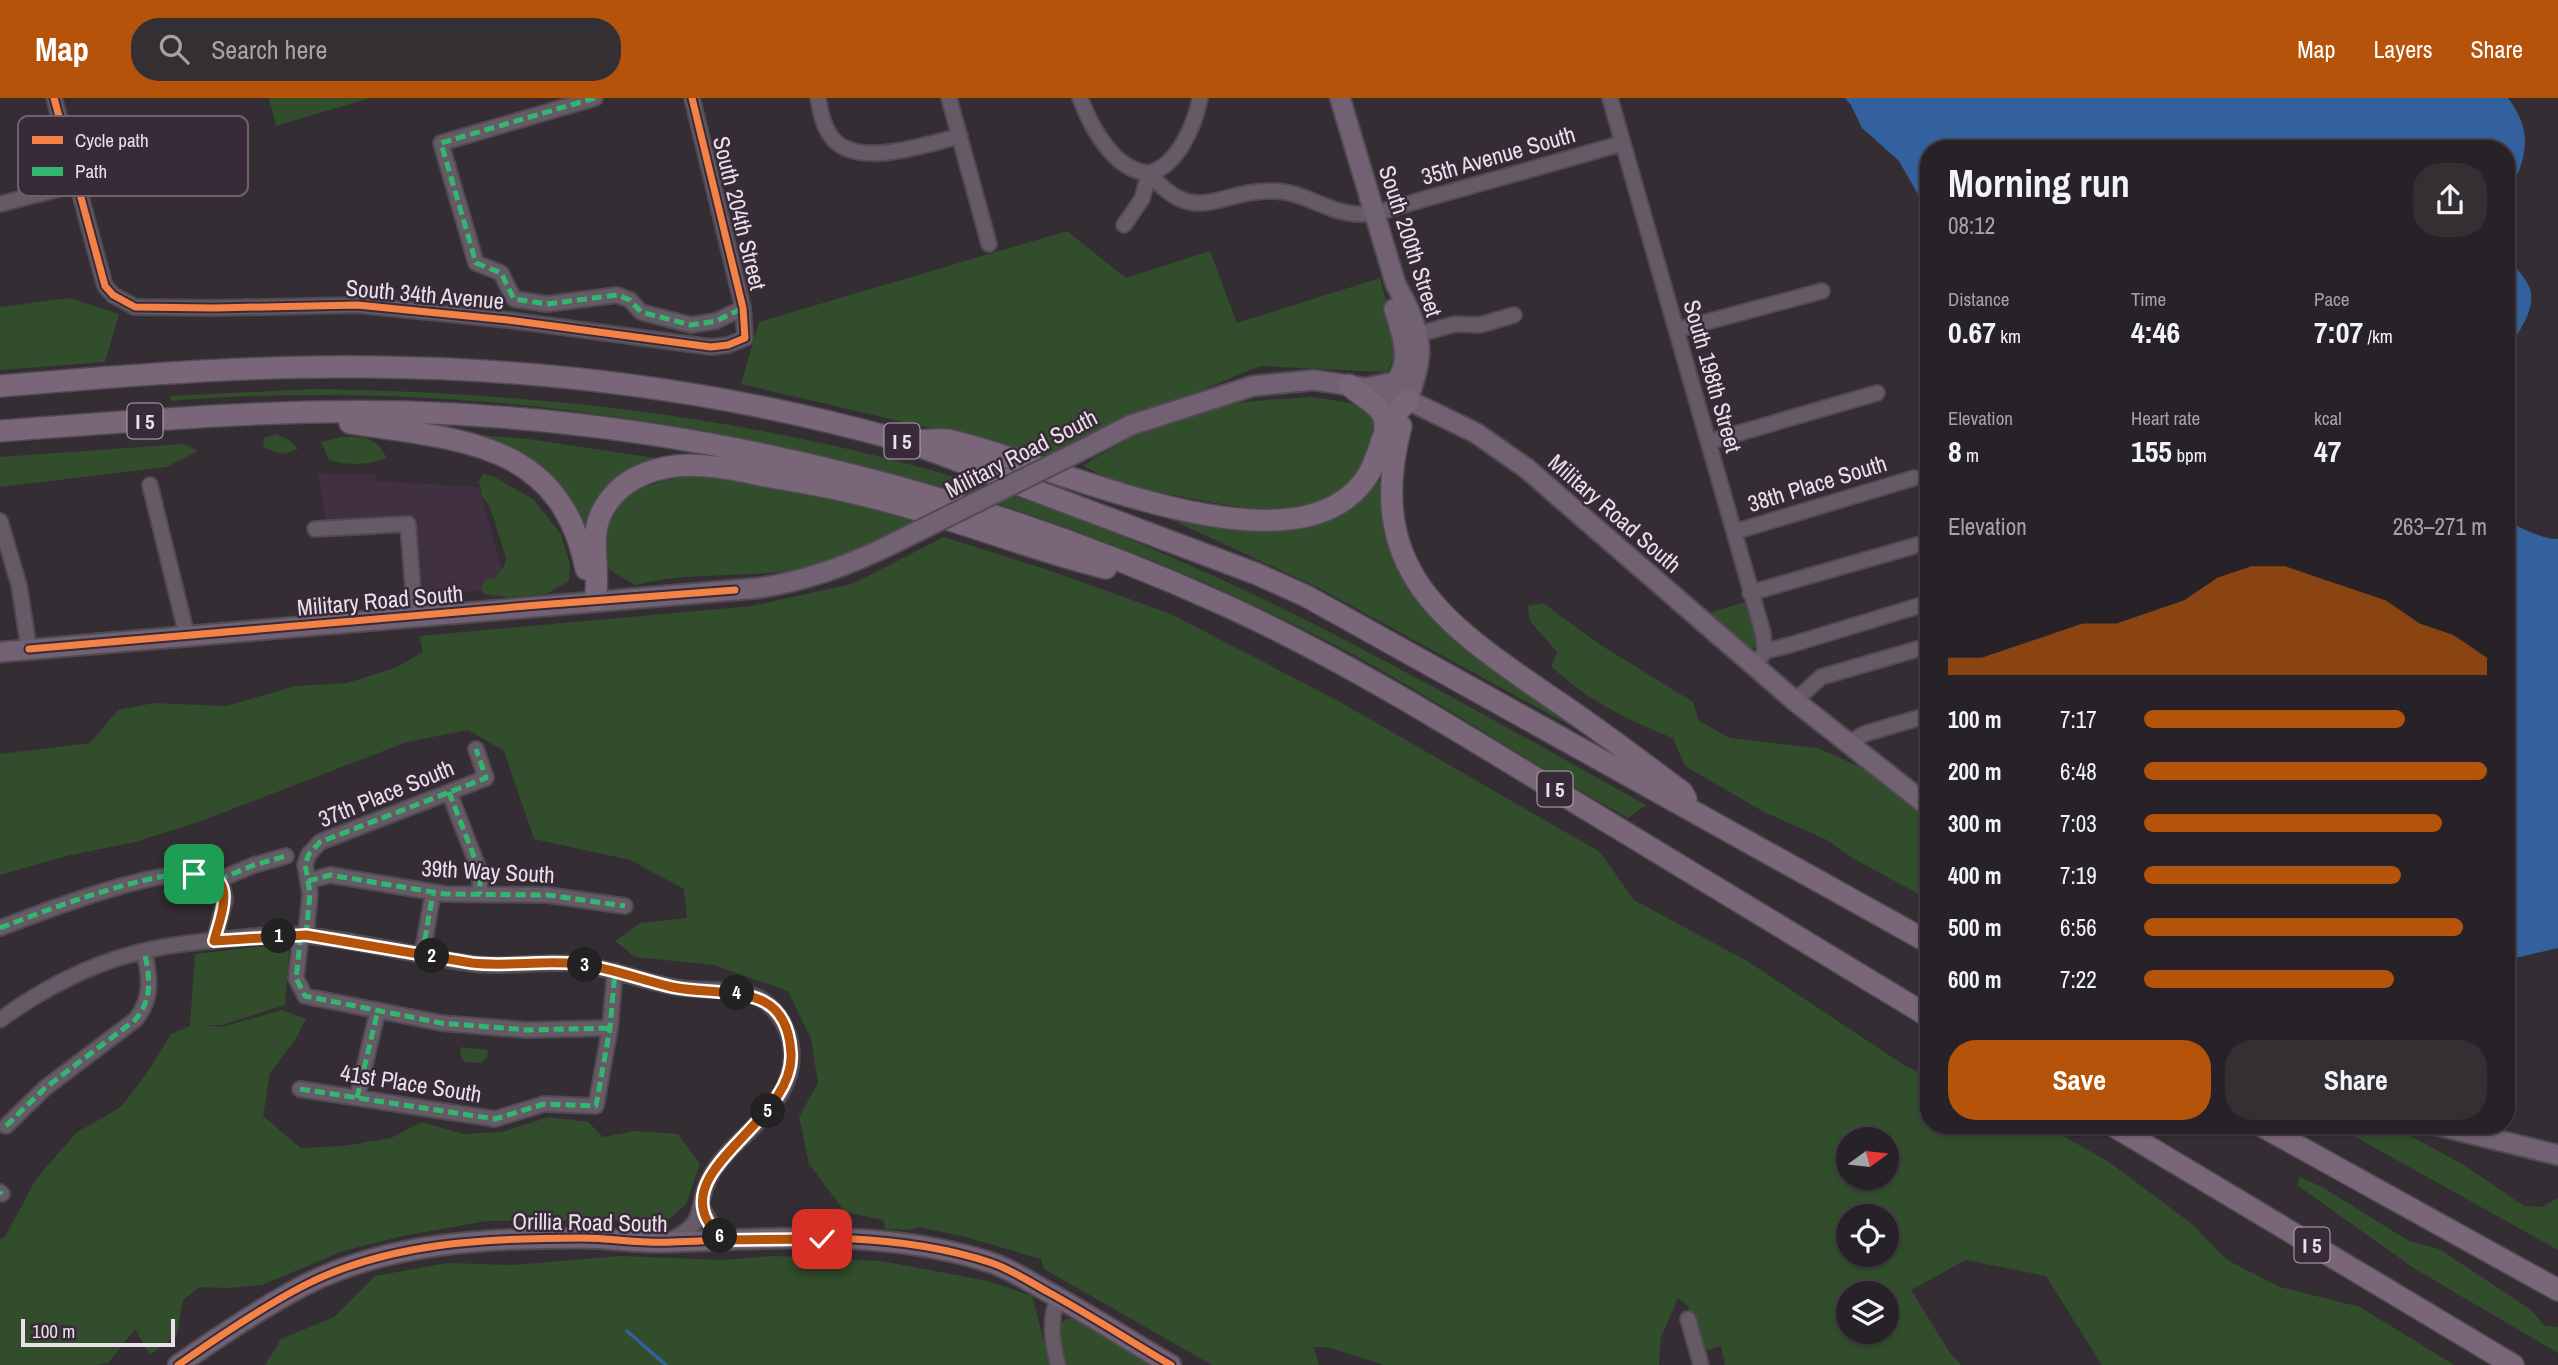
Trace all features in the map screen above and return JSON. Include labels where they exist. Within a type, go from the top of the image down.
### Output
[{"type":"highway","name":"I 5","points":[[0,386],[118,376],[293,367],[377,367],[508,373],[596,380],[702,395],[902,441],[1244,569],[1306,596],[1920,938]]},
{"type":"highway","points":[[1358,386],[1382,411],[1386,422],[1385,433]]},
{"type":"highway","points":[[902,441],[950,440],[1142,499],[1222,516],[1274,520],[1317,513],[1348,497],[1372,472],[1392,418],[1408,400]]},
{"type":"highway","points":[[1408,400],[1395,451],[1392,517],[1401,548],[1422,589],[1442,615],[1474,644],[1682,792],[1687,808]]},
{"type":"highway","name":"I 5","points":[[0,431],[290,414],[401,412],[505,417],[725,448],[954,502],[1063,539],[1227,606],[1366,678],[1489,749],[1920,1011]]},
{"type":"highway","points":[[290,414],[462,440],[496,451],[523,465],[548,487],[566,512],[578,539],[587,586],[595,600]]},
{"type":"highway","points":[[595,600],[598,582],[594,534],[606,505],[617,491],[632,480],[654,471],[678,466],[709,466],[888,501],[1072,559],[1171,583]]},
{"type":"highway","name":"I 5","points":[[2127,1134],[2513,1365]]},
{"type":"highway","points":[[2276,1134],[2558,1290]]},
{"type":"main road","name":"South 200th Street","points":[[1340,98],[1396,285],[1407,303],[1416,335],[1420,354],[1408,400]]},
{"type":"main road","points":[[1358,386],[1398,380],[1405,356],[1385,270],[1389,260]]},
{"type":"main road","name":"Military Road South","points":[[0,652],[595,600],[669,596],[793,583],[846,565],[888,546],[1131,425],[1253,386],[1314,380],[1358,386],[1408,400],[1476,433],[1526,468],[1760,658],[1795,701],[1920,793]]},
{"type":"main road","points":[[2471,1134],[2558,1156]]},
{"type":"main road","name":"Orillia Road South","points":[[178,1365],[256,1312],[305,1285],[341,1270],[395,1254],[468,1241],[583,1238],[665,1243],[777,1238],[890,1241],[971,1257],[995,1264],[1058,1297],[1171,1365]]},
{"type":"street","points":[[54,98],[59,116]]},
{"type":"street","points":[[595,98],[442,143],[476,263],[501,273],[514,299],[524,302],[547,304],[617,295],[630,300],[641,312],[691,325],[716,321],[743,308]]},
{"type":"street","name":"South 204th Street","points":[[692,98],[743,308],[745,338]]},
{"type":"street","points":[[818,98],[829,134],[839,145],[849,150],[865,154],[884,153],[960,136]]},
{"type":"street","points":[[949,98],[989,244]]},
{"type":"street","name":"35th Avenue South","points":[[1080,98],[1093,126],[1116,156],[1133,170],[1149,173],[1171,195],[1190,203],[1209,203],[1254,192],[1275,191],[1307,198],[1343,212],[1374,212],[1623,143]]},
{"type":"street","points":[[1124,225],[1142,199],[1149,173],[1163,168],[1171,159],[1190,127],[1200,98]]},
{"type":"street","name":"South 198th Street","points":[[1610,98],[1763,633],[1760,658]]},
{"type":"street","points":[[0,204],[31,196]]},
{"type":"street","name":"South 34th Avenue","points":[[81,196],[105,286],[113,295],[135,307],[357,305],[508,320],[711,347],[728,345],[745,338]]},
{"type":"street","points":[[1676,330],[1822,291]]},
{"type":"street","points":[[1416,335],[1455,324],[1480,325],[1514,315]]},
{"type":"street","points":[[1708,442],[1877,393]]},
{"type":"street","name":"38th Place South","points":[[1734,532],[1914,478]]},
{"type":"street","points":[[150,485],[187,636]]},
{"type":"street","points":[[0,521],[19,584],[29,649]]},
{"type":"street","points":[[315,529],[408,524],[415,617]]},
{"type":"street","points":[[1750,593],[1920,544]]},
{"type":"street","points":[[1760,658],[1920,606]]},
{"type":"street","points":[[1795,701],[1821,677],[1920,648]]},
{"type":"street","points":[[1849,743],[1864,734],[1920,717]]},
{"type":"street","name":"37th Place South","points":[[378,1010],[304,996],[296,978],[310,893],[305,864],[309,854],[320,842],[486,778],[476,749]]},
{"type":"street","points":[[449,792],[480,872],[480,894]]},
{"type":"street","points":[[218,880],[254,865],[286,856]]},
{"type":"street","points":[[0,928],[81,897],[143,880],[206,874],[218,880],[225,900],[214,941]]},
{"type":"street","name":"39th Way South","points":[[308,883],[330,875],[433,893],[548,895],[625,906]]},
{"type":"street","points":[[422,955],[433,893]]},
{"type":"street","points":[[0,1020],[52,987],[109,961],[144,951],[214,941],[301,935],[495,966],[560,963],[615,971],[674,987],[744,993],[764,1002],[778,1014],[790,1039],[790,1073],[786,1086],[770,1109],[718,1165],[708,1182],[702,1207],[694,1223],[665,1243]]},
{"type":"street","points":[[6,1126],[46,1088],[135,1020],[144,1009],[150,984],[144,951]]},
{"type":"street","points":[[357,1098],[378,1010],[441,1023],[517,1029],[610,1028],[615,971]]},
{"type":"street","name":"41st Place South","points":[[300,1089],[495,1119],[544,1104],[596,1106],[610,1028]]},
{"type":"street","points":[[702,1207],[713,1229],[724,1240]]},
{"type":"street","points":[[1058,1297],[1052,1320],[1058,1365]]},
{"type":"street","points":[[1688,1319],[1702,1365]]},
{"type":"shaded area","points":[[318,471],[323,474],[376,474],[376,481],[479,487],[507,589],[424,594],[416,520],[397,517],[390,520],[326,525]]},
{"type":"green space","points":[[269,98],[370,98],[276,126]]},
{"type":"green space","points":[[1067,231],[1126,278],[1210,251],[1237,323],[1380,278],[1398,348],[1387,372],[1260,366],[1045,455],[741,384],[759,322]]},
{"type":"green space","points":[[70,298],[119,314],[105,362],[0,370],[0,307]]},
{"type":"green space","points":[[315,389],[488,396],[656,414],[822,443],[989,487],[973,496],[776,446],[677,426],[576,411],[476,401],[374,396],[273,396],[171,401],[171,396]]},
{"type":"green space","points":[[1311,397],[1351,403],[1373,413],[1378,427],[1364,462],[1354,477],[1341,490],[1323,500],[1283,509],[1240,507],[1125,484],[1083,466],[1144,432],[1193,413],[1234,403]]},
{"type":"green space","points":[[277,434],[298,449],[283,454],[264,448],[263,438]]},
{"type":"green space","points":[[477,435],[528,439],[676,461],[644,467],[584,543],[509,450]]},
{"type":"green space","points":[[342,437],[369,439],[378,445],[387,458],[358,464],[329,460],[321,442]]},
{"type":"green space","points":[[184,444],[198,451],[166,467],[0,487],[0,457]]},
{"type":"green space","points":[[483,474],[492,476],[533,499],[561,534],[570,564],[569,581],[546,594],[507,597],[483,594],[481,588],[486,579],[494,578],[504,566],[506,558],[490,507],[482,496],[479,482]]},
{"type":"green space","points":[[686,476],[803,493],[919,520],[852,553],[797,570],[671,579],[635,585],[613,572],[605,560],[603,544],[609,521],[616,509],[634,492]]},
{"type":"green space","points":[[1380,481],[1384,523],[1398,571],[1433,619],[1602,743],[1317,587],[1124,498],[1294,526],[1334,516],[1374,482]]},
{"type":"green space","points":[[1014,496],[1097,526],[1258,597],[1415,677],[1646,805],[1628,818],[1369,663],[1291,623],[1167,567],[998,504]]},
{"type":"green space","points":[[944,537],[1048,570],[1171,614],[1340,702],[1600,852],[1634,900],[1747,961],[1907,1067],[1920,1072],[1920,1134],[2060,1134],[2109,1162],[2192,1224],[2227,1260],[2280,1287],[2360,1307],[2454,1365],[2102,1365],[2046,1276],[1966,1260],[1911,1290],[1950,1353],[1961,1365],[1725,1365],[1721,1346],[1701,1352],[1688,1306],[1678,1298],[1661,1337],[1659,1365],[1384,1365],[1327,1347],[1314,1347],[1319,1365],[1212,1365],[1044,1269],[1041,1259],[962,1236],[918,1227],[908,1230],[886,1229],[883,1220],[845,1212],[809,1164],[799,1117],[818,1083],[811,1039],[788,991],[714,965],[635,957],[615,941],[640,923],[687,918],[684,889],[630,860],[534,839],[504,751],[468,730],[407,742],[201,821],[135,842],[66,856],[0,875],[0,754],[90,743],[118,710],[154,703],[227,706],[295,686],[347,683],[395,668],[423,652],[419,636],[752,606],[852,584]]},
{"type":"green space","points":[[1748,601],[1757,648],[1748,648],[1709,613]]},
{"type":"green space","points":[[1543,603],[1599,644],[1693,702],[1699,721],[1730,738],[1817,748],[1872,772],[1920,812],[1920,895],[1856,860],[1827,840],[1764,812],[1685,766],[1673,738],[1624,716],[1578,689],[1551,666],[1557,652],[1530,621],[1528,606]]},
{"type":"green space","points":[[281,944],[289,951],[285,1005],[222,1025],[207,1025],[222,1027],[282,1010],[306,1019],[297,1037],[270,1073],[263,1116],[301,1148],[343,1146],[391,1138],[422,1122],[463,1134],[502,1132],[549,1117],[588,1122],[603,1137],[635,1131],[678,1134],[700,1164],[686,1204],[668,1220],[487,1221],[407,1235],[343,1251],[262,1285],[199,1287],[183,1300],[177,1335],[150,1355],[135,1329],[108,1363],[0,1365],[0,1239],[5,1237],[36,1179],[76,1133],[121,1107],[149,1070],[171,1034],[190,1026],[195,954]]},
{"type":"green space","points":[[461,1047],[488,1050],[487,1058],[481,1063],[465,1062],[460,1056]]},
{"type":"green space","points":[[2350,1134],[2407,1134],[2462,1164],[2524,1206],[2541,1207],[2558,1198],[2558,1250]]},
{"type":"green space","points":[[2300,1177],[2322,1187],[2409,1241],[2439,1249],[2530,1309],[2545,1326],[2558,1327],[2558,1353],[2415,1269],[2297,1185]]},
{"type":"green space","points":[[620,1256],[723,1260],[774,1256],[881,1261],[988,1281],[1032,1296],[1050,1365],[265,1365],[281,1339],[334,1317],[375,1276],[447,1263],[514,1265]]},
{"type":"green space","points":[[1066,1319],[1073,1319],[1151,1365],[1064,1365],[1058,1347],[1059,1325]]},
{"type":"water","points":[[1845,98],[2508,98],[2522,124],[2525,148],[2515,178],[2515,140],[1920,140],[1920,198],[1899,161],[1862,128]]},
{"type":"water","points":[[2515,266],[2530,290],[2530,308],[2515,338]]},
{"type":"water","points":[[2515,524],[2544,537],[2558,539],[2558,948],[2515,958]]},
{"type":"waterway","points":[[627,1331],[666,1365]]},
{"type":"marked path","points":[[595,98],[441,143],[476,263],[501,273],[514,299],[547,304],[617,295],[630,300],[641,312],[691,325],[716,321],[743,308]]},
{"type":"marked path","points":[[306,935],[310,893],[305,864],[309,854],[320,842],[486,778],[476,749]]},
{"type":"marked path","points":[[449,792],[480,872],[480,894]]},
{"type":"marked path","points":[[218,880],[254,865],[286,856]]},
{"type":"marked path","points":[[0,928],[111,889],[145,880],[201,874],[218,880],[225,900],[214,941]]},
{"type":"marked path","points":[[308,881],[330,875],[445,894],[548,895],[625,906]]},
{"type":"marked path","points":[[422,955],[433,893]]},
{"type":"marked path","points":[[301,935],[296,978],[305,996],[441,1023],[527,1030],[610,1028]]},
{"type":"marked path","points":[[6,1126],[45,1088],[135,1020],[147,996],[148,970],[144,951]]},
{"type":"marked path","points":[[300,1089],[495,1119],[544,1104],[596,1106],[610,1028],[615,971]]},
{"type":"marked path","points":[[357,1098],[378,1010]]},
{"type":"cycle path","points":[[54,98],[59,116]]},
{"type":"cycle path","points":[[81,196],[105,286],[113,295],[135,307],[357,305],[508,320],[711,347],[728,345],[745,338],[743,308],[692,98]]},
{"type":"cycle path","points":[[29,649],[735,590]]},
{"type":"cycle path","points":[[178,1365],[303,1286],[369,1260],[404,1251],[475,1242],[582,1238],[661,1242],[833,1238],[873,1240],[953,1252],[992,1263],[1014,1273],[1171,1365]]},
{"type":"route","points":[[194,874],[206,874],[218,880],[223,888],[225,900],[214,941],[306,935],[495,966],[578,964],[674,987],[753,995],[778,1014],[784,1024],[790,1039],[790,1073],[779,1098],[718,1165],[708,1182],[702,1207],[706,1219],[724,1240],[822,1239]]}]
